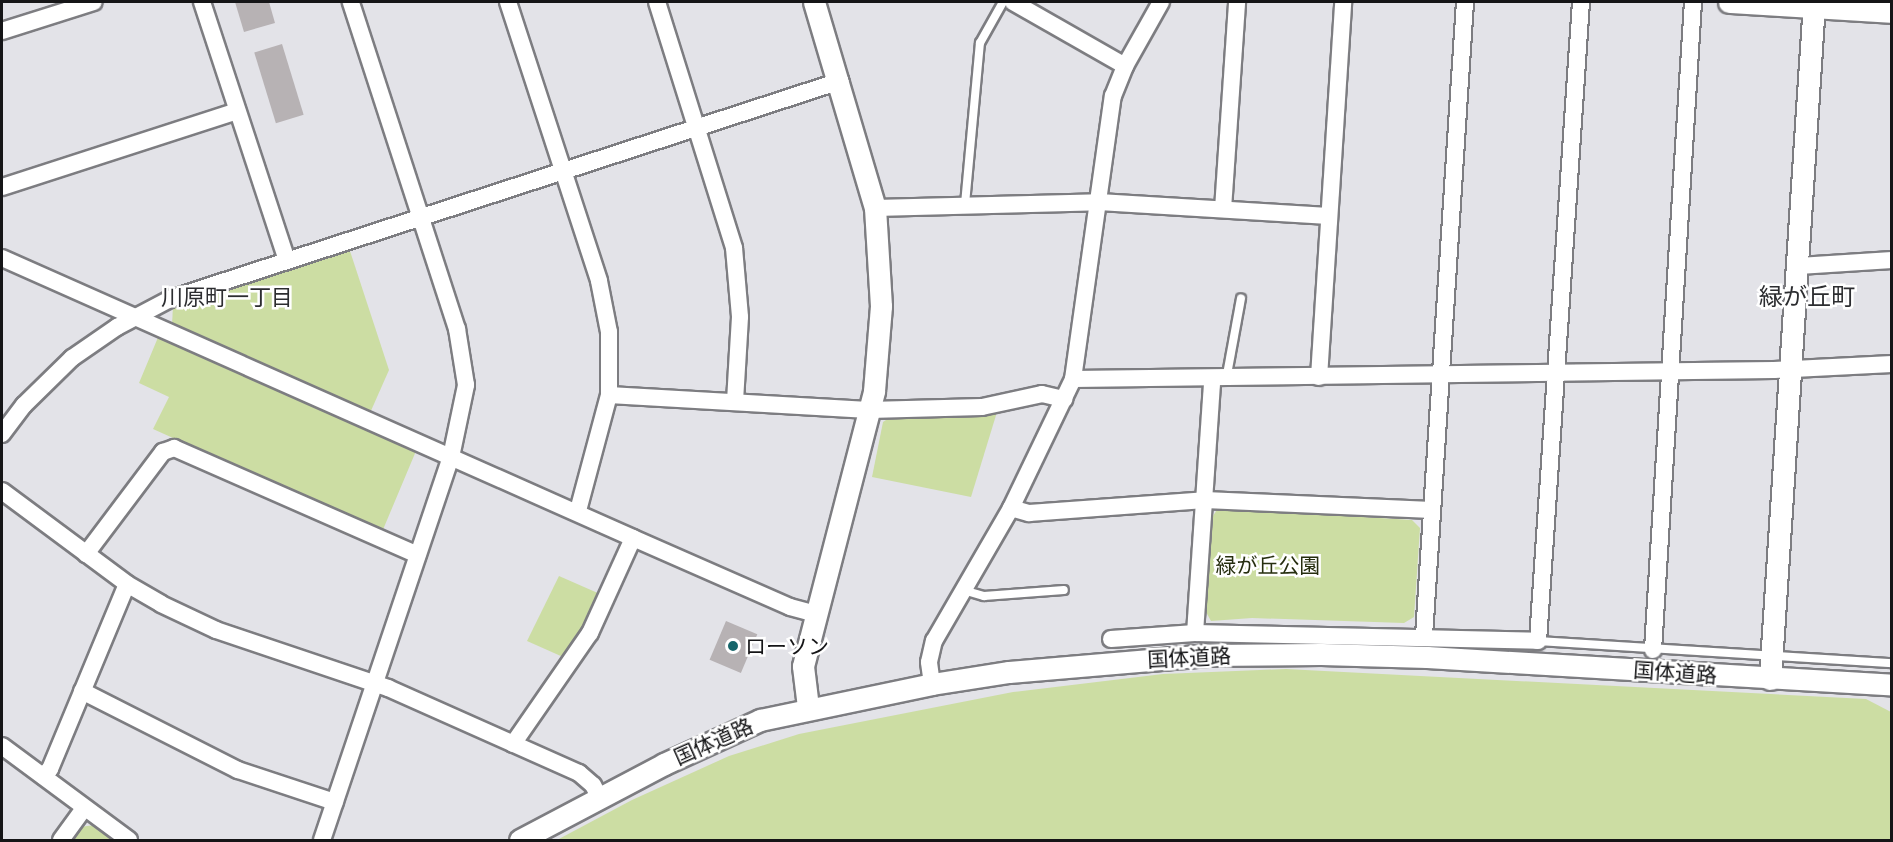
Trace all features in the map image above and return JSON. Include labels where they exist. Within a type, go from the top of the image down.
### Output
[{"type":"street","points":[[2,31],[94,2]]},
{"type":"street","points":[[202,2],[287,260]]},
{"type":"street","points":[[322,840],[451,457],[465,394],[462,346],[422,215],[351,2]]},
{"type":"street","points":[[508,2],[606,308],[610,356],[609,395],[578,511]]},
{"type":"street","points":[[657,2],[698,126],[734,248],[740,316],[735,402]]},
{"type":"street","points":[[808,707],[803,666],[869,410],[878,362],[881,306],[875,208],[840,81],[814,2]]},
{"type":"street","points":[[1013,2],[1125,66]]},
{"type":"street","points":[[932,684],[929,662],[934,641],[1011,508],[1073,380],[1099,202],[1108,119],[1125,66],[1161,2]]},
{"type":"street","points":[[1223,209],[1237,2]]},
{"type":"street","points":[[1319,377],[1343,2]]},
{"type":"street","points":[[1424,636],[1465,2]]},
{"type":"street","points":[[1111,639],[1195,633],[1424,636],[1538,641],[1581,2]]},
{"type":"street","points":[[1653,650],[1693,2]]},
{"type":"street","points":[[1729,2],[1814,4],[1892,12]]},
{"type":"street","points":[[1770,679],[1799,266],[1814,4]]},
{"type":"street","points":[[2,434],[24,405],[72,358],[134,317],[170,299],[422,215],[840,81]]},
{"type":"street","points":[[2,187],[237,111]]},
{"type":"street","points":[[875,208],[1099,202],[1329,216]]},
{"type":"street","points":[[2,258],[578,511],[633,538],[790,607],[816,614]]},
{"type":"street","points":[[1799,266],[1892,260]]},
{"type":"street","points":[[1073,380],[1219,380],[1441,373],[1556,374],[1791,369],[1892,364]]},
{"type":"street","points":[[1195,633],[1205,500],[1219,380]]},
{"type":"street","points":[[609,395],[869,410],[982,407],[1048,393],[1064,399]]},
{"type":"street","points":[[86,554],[163,452],[174,448],[418,555]]},
{"type":"street","points":[[2,491],[127,584],[216,630],[374,683],[579,773],[593,785],[599,797]]},
{"type":"street","points":[[1011,508],[1029,513],[1205,500],[1432,510]]},
{"type":"street","points":[[513,744],[590,633],[633,538]]},
{"type":"street","points":[[43,776],[50,769],[127,584]]},
{"type":"street","name":"国体道路","points":[[520,840],[719,736],[808,707],[932,684],[1084,664],[1231,654],[1427,657],[1892,685]]},
{"type":"street","points":[[82,691],[238,770],[335,802]]},
{"type":"street","points":[[2,746],[129,840]]},
{"type":"street","points":[[61,840],[84,808]]},
{"type":"lane","points":[[965,204],[980,43],[1003,2]]},
{"type":"lane","points":[[1219,380],[1241,298]]},
{"type":"lane","points":[[963,590],[984,596],[1064,590]]},
{"type":"lane","points":[[1538,641],[1653,650],[1892,663]]},
{"type":"green space","points":[[349,248],[389,370],[370,413],[172,325],[173,306]]},
{"type":"green space","points":[[159,335],[416,451],[382,532],[153,429],[169,397],[139,383]]},
{"type":"green space","points":[[997,412],[971,497],[872,477],[883,422],[889,418]]},
{"type":"green space","name":"緑が丘公園","points":[[1218,508],[1412,520],[1420,528],[1414,617],[1404,623],[1252,618],[1211,621],[1206,612],[1213,516]]},
{"type":"green space","points":[[559,576],[600,594],[590,618],[563,657],[527,641]]},
{"type":"green space","points":[[1286,669],[1866,699],[1891,712],[1891,840],[557,840],[632,800],[729,756],[799,734],[1013,692],[1163,674]]},
{"type":"green space","points":[[95,825],[115,840],[71,840],[80,827]]},
{"type":"building","points":[[235,2],[269,2],[275,23],[244,32]]},
{"type":"building","points":[[282,44],[304,115],[276,123],[254,52]]},
{"type":"building","name":"ローソン","points":[[726,621],[757,634],[741,673],[710,660]]},
{"type":"place","name":"ローソン","points":[[733,646]]},
{"type":"district","name":"緑が丘町","points":[[1807,296]]},
{"type":"district","name":"川原町一丁目","points":[[227,298]]}]
